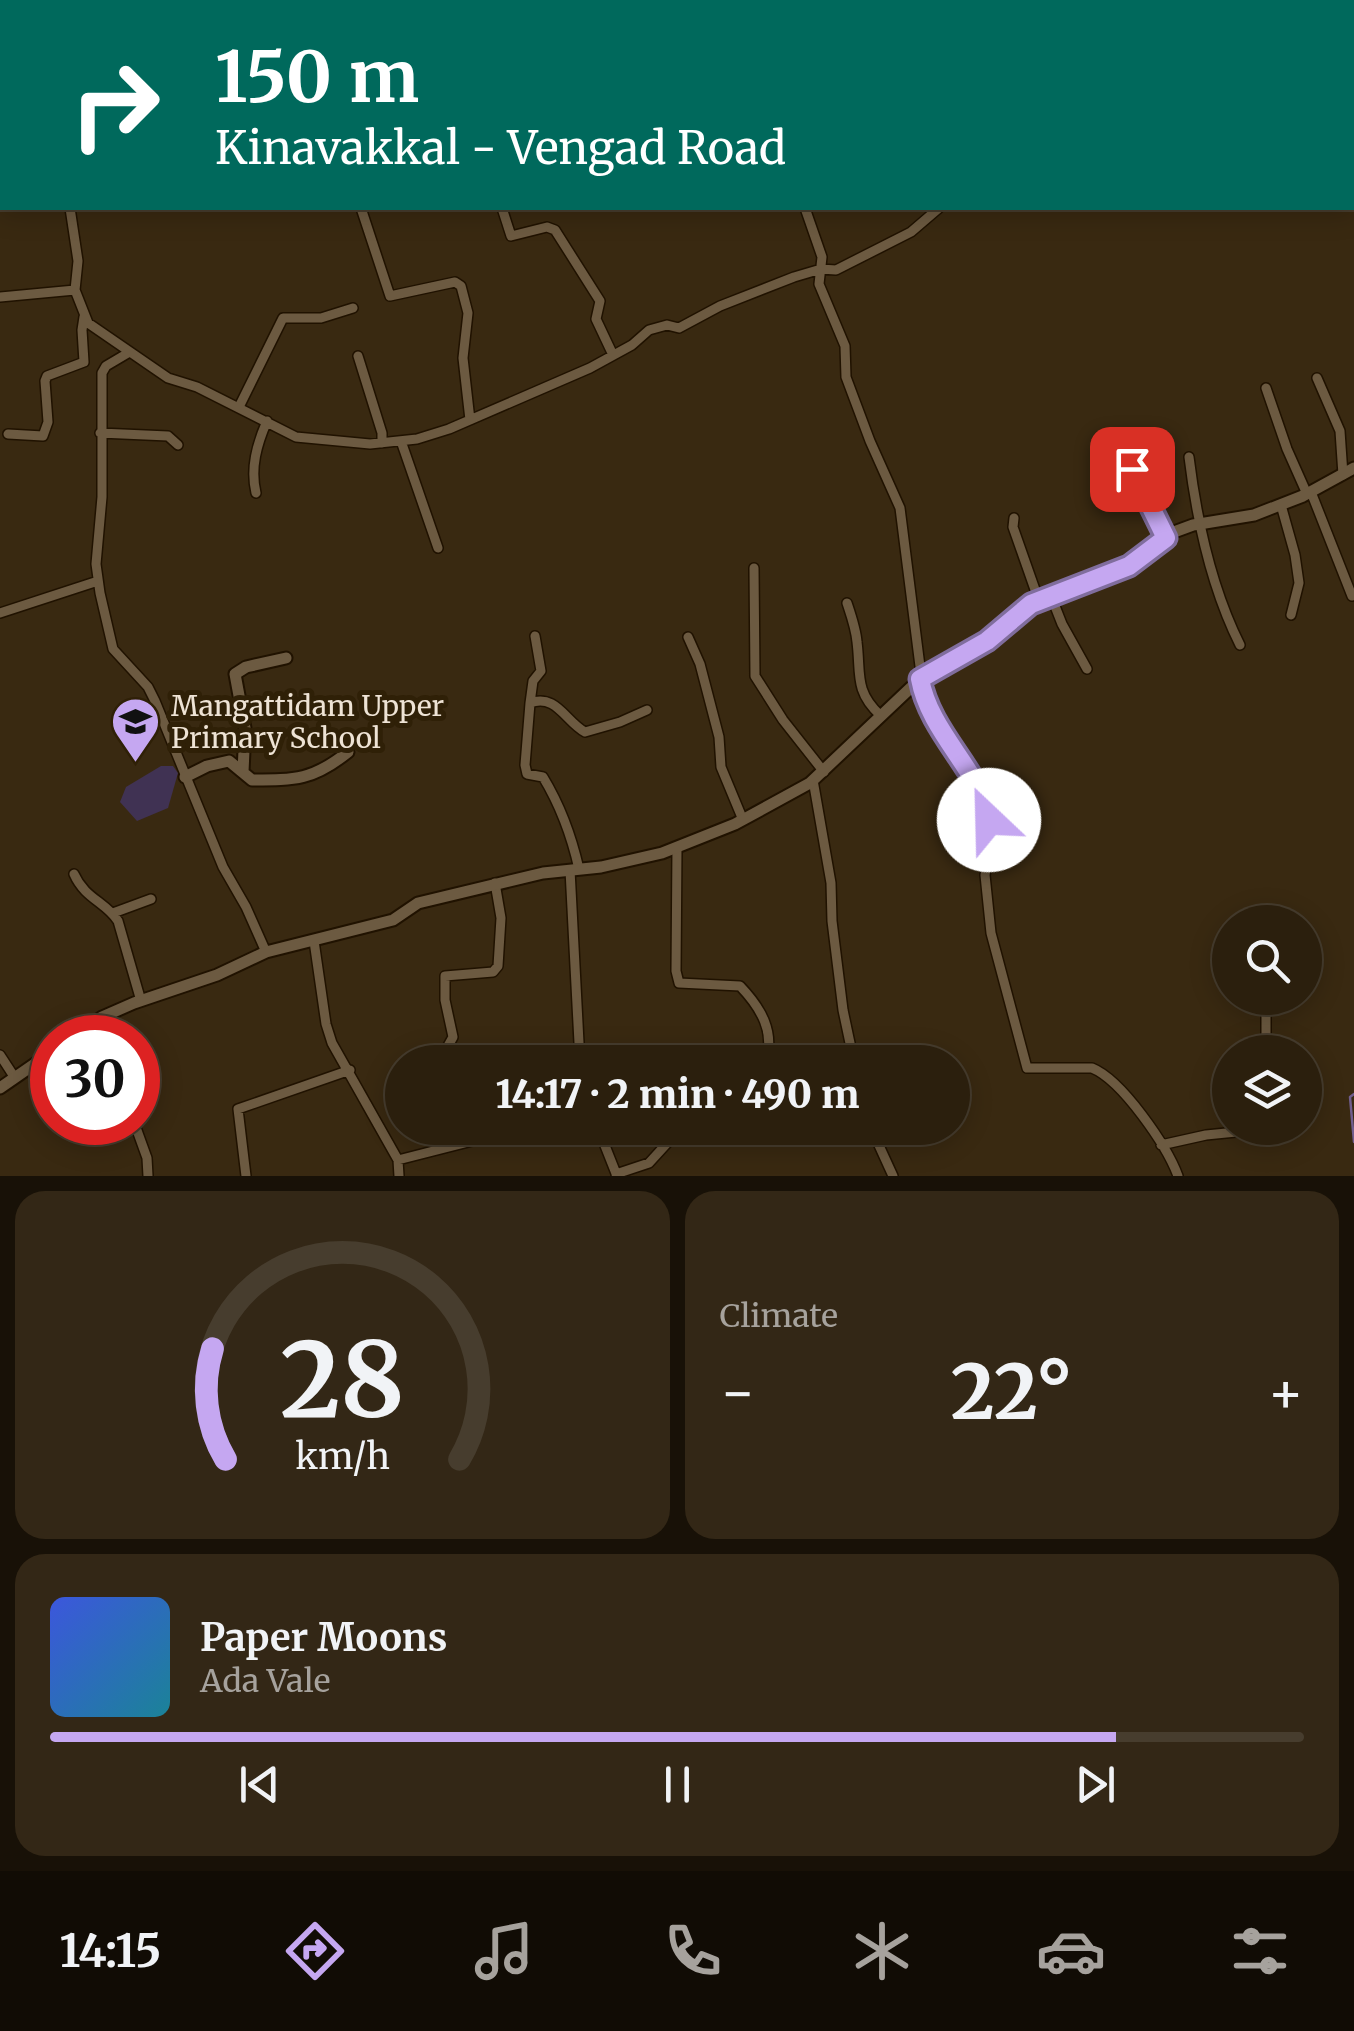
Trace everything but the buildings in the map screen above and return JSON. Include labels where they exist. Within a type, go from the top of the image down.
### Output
[{"type":"main road","points":[[111,1015],[218,975],[266,952],[393,920],[418,903],[494,883],[662,854],[743,820],[819,776],[920,679],[987,641],[1045,598],[1129,566],[1174,532],[1254,515],[1309,493],[1348,471]]},
{"type":"main road","points":[[242,772],[244,728],[235,674],[246,667],[286,658]]},
{"type":"main road","points":[[185,777],[229,761],[252,780],[316,774],[348,752]]},
{"type":"main road","points":[[0,1088],[30,1067]]},
{"type":"street","points":[[70,210],[78,260],[75,290],[88,323],[128,353],[168,378],[296,437],[382,443],[449,430],[613,356],[648,330],[667,324],[679,328],[720,306],[821,270],[836,270],[902,238],[937,210]]},
{"type":"street","points":[[361,210],[390,296],[455,282],[460,286],[468,313],[463,358],[470,420]]},
{"type":"street","points":[[503,210],[511,236],[546,227],[556,230],[600,301],[596,320],[613,356]]},
{"type":"street","points":[[805,210],[822,257],[819,284],[846,346],[846,377],[900,508],[924,698],[949,746],[986,800],[992,840],[985,876],[990,934],[1028,1068],[1092,1068],[1102,1072],[1120,1087],[1178,1176]]},
{"type":"street","points":[[0,297],[75,290]]},
{"type":"street","points":[[239,408],[282,318],[321,318],[352,308]]},
{"type":"street","points":[[8,434],[43,436],[48,422],[45,381],[47,376],[84,362],[85,315]]},
{"type":"street","points":[[128,353],[103,369],[102,497],[96,564],[113,649],[148,687],[223,867],[266,952]]},
{"type":"street","points":[[358,356],[382,443]]},
{"type":"street","points":[[1317,378],[1340,431],[1348,471]]},
{"type":"street","points":[[1266,388],[1287,449],[1352,596]]},
{"type":"street","points":[[256,493],[256,444],[268,421]]},
{"type":"street","points":[[100,434],[168,436],[178,446]]},
{"type":"street","points":[[401,442],[438,548]]},
{"type":"street","points":[[1189,458],[1219,600],[1240,645]]},
{"type":"street","points":[[1132,469],[1166,538]]},
{"type":"street","points":[[1281,505],[1299,583],[1291,615]]},
{"type":"street","points":[[1014,518],[1013,528],[1045,598],[1087,669]]},
{"type":"street","points":[[754,568],[755,676],[819,776],[832,920],[850,1045]]},
{"type":"street","points":[[0,613],[98,581]]},
{"type":"street","points":[[847,603],[857,636],[860,685],[866,702],[880,715]]},
{"type":"street","points":[[535,636],[541,671],[533,681],[525,766],[527,774],[543,777],[551,790],[574,847],[579,1045]]},
{"type":"street","points":[[688,637],[700,664],[719,737],[721,767],[743,820]]},
{"type":"street","points":[[530,703],[550,702],[585,732],[647,710]]},
{"type":"street","points":[[678,847],[679,984],[740,986],[767,1022],[771,1045]]},
{"type":"street","points":[[74,874],[93,901],[114,913],[131,958],[141,1001]]},
{"type":"street","points":[[448,1045],[453,1036],[445,1000],[445,976],[493,972],[498,966],[501,918],[494,883]]},
{"type":"street","points":[[114,913],[150,898]]},
{"type":"street","points":[[314,941],[332,1043],[398,1160],[399,1176]]},
{"type":"street","points":[[0,1055],[15,1078]]},
{"type":"street","points":[[246,1176],[238,1109],[350,1070]]},
{"type":"street","points":[[1161,1145],[1212,1134]]},
{"type":"street","points":[[142,1145],[148,1176]]},
{"type":"street","points":[[398,1160],[453,1145]]},
{"type":"street","points":[[605,1145],[617,1175],[649,1163],[665,1145]]},
{"type":"street","points":[[878,1145],[893,1176]]},
{"type":"shaded area","points":[[161,766],[173,766],[178,773],[168,808],[137,821],[120,802],[126,787]]},
{"type":"waterway","points":[[1354,1094],[1350,1097],[1354,1142]]},
{"type":"place","name":"Mangattidam Upper Primary School","points":[[136,764]]},
{"type":"route","points":[[989,820],[986,800],[949,746],[924,698],[920,679],[987,641],[1031,604],[1129,566],[1166,538],[1132,469]]}]
